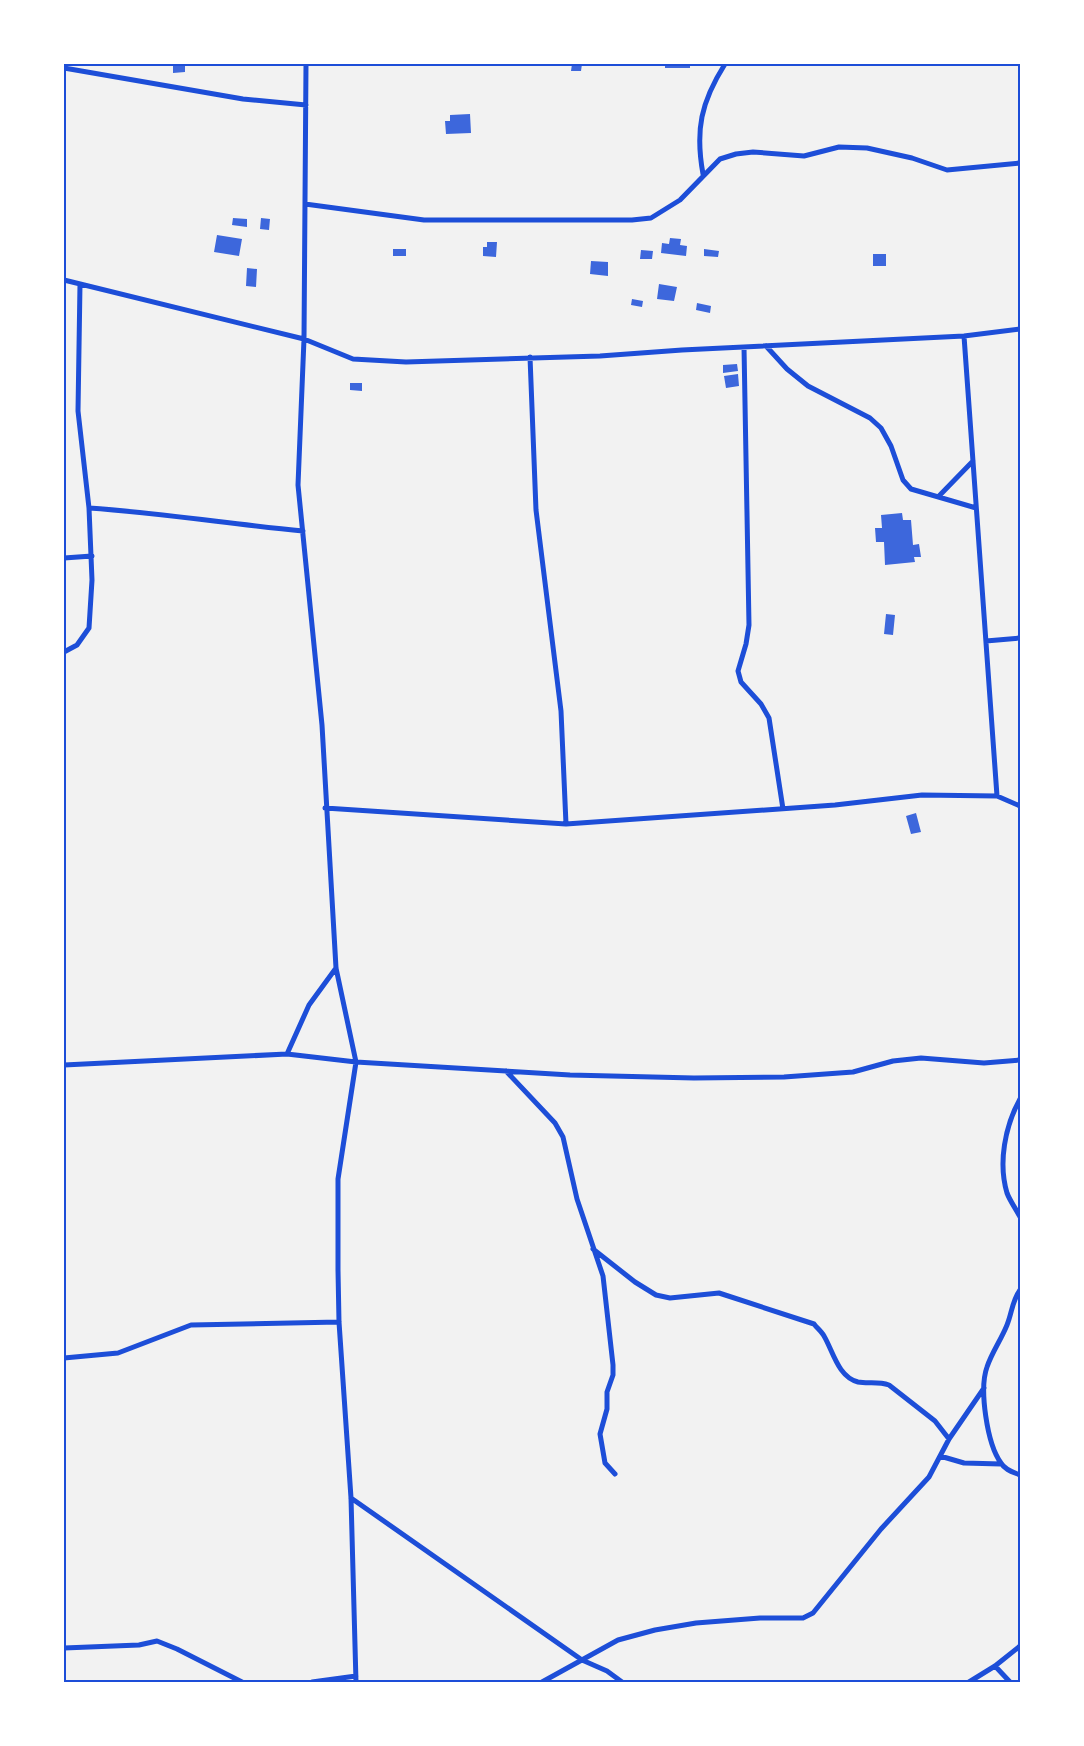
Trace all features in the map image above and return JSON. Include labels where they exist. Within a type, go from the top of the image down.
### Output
[{"type":"street","points":[[306,64],[304,339],[298,485],[322,726],[336,968],[356,1062],[338,1179],[338,1322],[351,1498],[356,1682]]},
{"type":"street","points":[[703,174],[698,151],[702,110],[725,64]]},
{"type":"street","points":[[64,68],[243,99],[306,105]]},
{"type":"street","points":[[305,204],[424,220],[632,220],[651,218],[680,200],[692,189],[703,174],[720,159],[736,154],[753,152],[804,156],[839,147],[867,148],[912,158],[947,170],[1020,163]]},
{"type":"street","points":[[64,280],[304,339],[353,359],[406,362],[600,356],[964,336],[1020,329]]},
{"type":"street","points":[[64,652],[77,645],[88,628],[92,556],[89,508],[78,411],[80,284]]},
{"type":"street","points":[[964,336],[996,796]]},
{"type":"street","points":[[766,346],[787,369],[808,386],[870,418],[881,428],[891,446],[903,480],[911,489],[976,508]]},
{"type":"street","points":[[744,347],[749,625],[746,644],[738,671],[741,682],[761,704],[769,718],[783,809]]},
{"type":"street","points":[[530,357],[536,510],[561,711],[566,824]]},
{"type":"street","points":[[939,496],[973,461]]},
{"type":"street","points":[[89,508],[164,513],[242,526],[303,531]]},
{"type":"street","points":[[64,558],[92,556]]},
{"type":"street","points":[[986,641],[1020,638]]},
{"type":"street","points":[[326,808],[566,824],[783,809],[922,795],[996,796],[1020,806]]},
{"type":"street","points":[[287,1054],[309,1005],[336,968]]},
{"type":"street","points":[[64,1065],[287,1054],[356,1062],[506,1071],[694,1078],[784,1077],[853,1072],[893,1062],[921,1058],[984,1063],[1020,1060]]},
{"type":"street","points":[[506,1071],[555,1123],[563,1137],[577,1199],[603,1276],[613,1375],[607,1392],[607,1409],[600,1434],[605,1463],[615,1474]]},
{"type":"street","points":[[1020,1099],[1009,1124],[1003,1172],[1008,1194],[1020,1217]]},
{"type":"street","points":[[593,1249],[635,1282],[656,1295],[670,1298],[718,1293],[814,1324],[824,1336],[846,1375],[858,1382],[880,1382],[889,1385],[935,1421],[949,1439]]},
{"type":"street","points":[[1020,1290],[1010,1309],[1008,1322],[1000,1341],[986,1367],[984,1388],[987,1424],[993,1447],[1001,1464],[1011,1472],[1020,1475]]},
{"type":"street","points":[[64,1358],[118,1353],[191,1325],[338,1322]]},
{"type":"street","points":[[542,1682],[618,1640],[677,1625],[760,1618],[803,1618],[814,1613],[882,1530],[929,1477],[949,1439],[984,1388]]},
{"type":"street","points":[[940,1456],[964,1463],[1001,1464]]},
{"type":"street","points":[[351,1498],[582,1660],[607,1672],[622,1682]]},
{"type":"street","points":[[64,1648],[139,1645],[157,1641],[242,1682]]},
{"type":"street","points":[[969,1682],[995,1666],[1020,1646]]},
{"type":"street","points":[[995,1666],[1010,1682]]},
{"type":"street","points":[[312,1682],[356,1676]]},
{"type":"building","points":[[572,64],[582,64],[581,71],[571,71]]},
{"type":"building","points":[[665,64],[690,64],[690,68],[665,68]]},
{"type":"building","points":[[173,65],[185,65],[185,72],[173,73]]},
{"type":"building","points":[[470,114],[471,133],[446,134],[445,121],[450,121],[450,115]]},
{"type":"building","points":[[233,218],[247,219],[247,227],[232,225]]},
{"type":"building","points":[[261,218],[270,219],[269,230],[260,229]]},
{"type":"building","points":[[217,235],[242,239],[239,256],[214,252]]},
{"type":"building","points":[[670,238],[681,239],[680,245],[687,246],[686,256],[661,253],[662,243],[669,244]]},
{"type":"building","points":[[487,242],[497,242],[496,257],[483,256],[483,247],[487,247]]},
{"type":"building","points":[[393,249],[406,249],[406,256],[393,256]]},
{"type":"building","points":[[704,249],[719,251],[718,257],[704,256]]},
{"type":"building","points":[[641,250],[653,251],[652,259],[640,259]]},
{"type":"building","points":[[873,254],[886,254],[886,266],[873,266]]},
{"type":"building","points":[[591,261],[608,262],[608,276],[590,274]]},
{"type":"building","points":[[247,268],[257,269],[256,287],[246,286]]},
{"type":"building","points":[[659,284],[677,287],[674,301],[657,299]]},
{"type":"building","points":[[632,299],[643,301],[642,307],[631,305]]},
{"type":"building","points":[[697,303],[711,306],[710,313],[696,310]]},
{"type":"building","points":[[737,364],[738,371],[723,373],[723,365]]},
{"type":"building","points":[[738,374],[739,386],[726,388],[724,376]]},
{"type":"building","points":[[350,383],[362,383],[362,391],[350,390]]},
{"type":"building","points":[[902,513],[903,520],[911,520],[913,545],[919,544],[921,557],[914,557],[915,562],[885,565],[884,542],[876,542],[875,528],[882,528],[881,515]]},
{"type":"building","points":[[886,614],[895,615],[893,635],[884,634]]},
{"type":"building","points":[[916,813],[921,832],[911,834],[906,816]]}]
